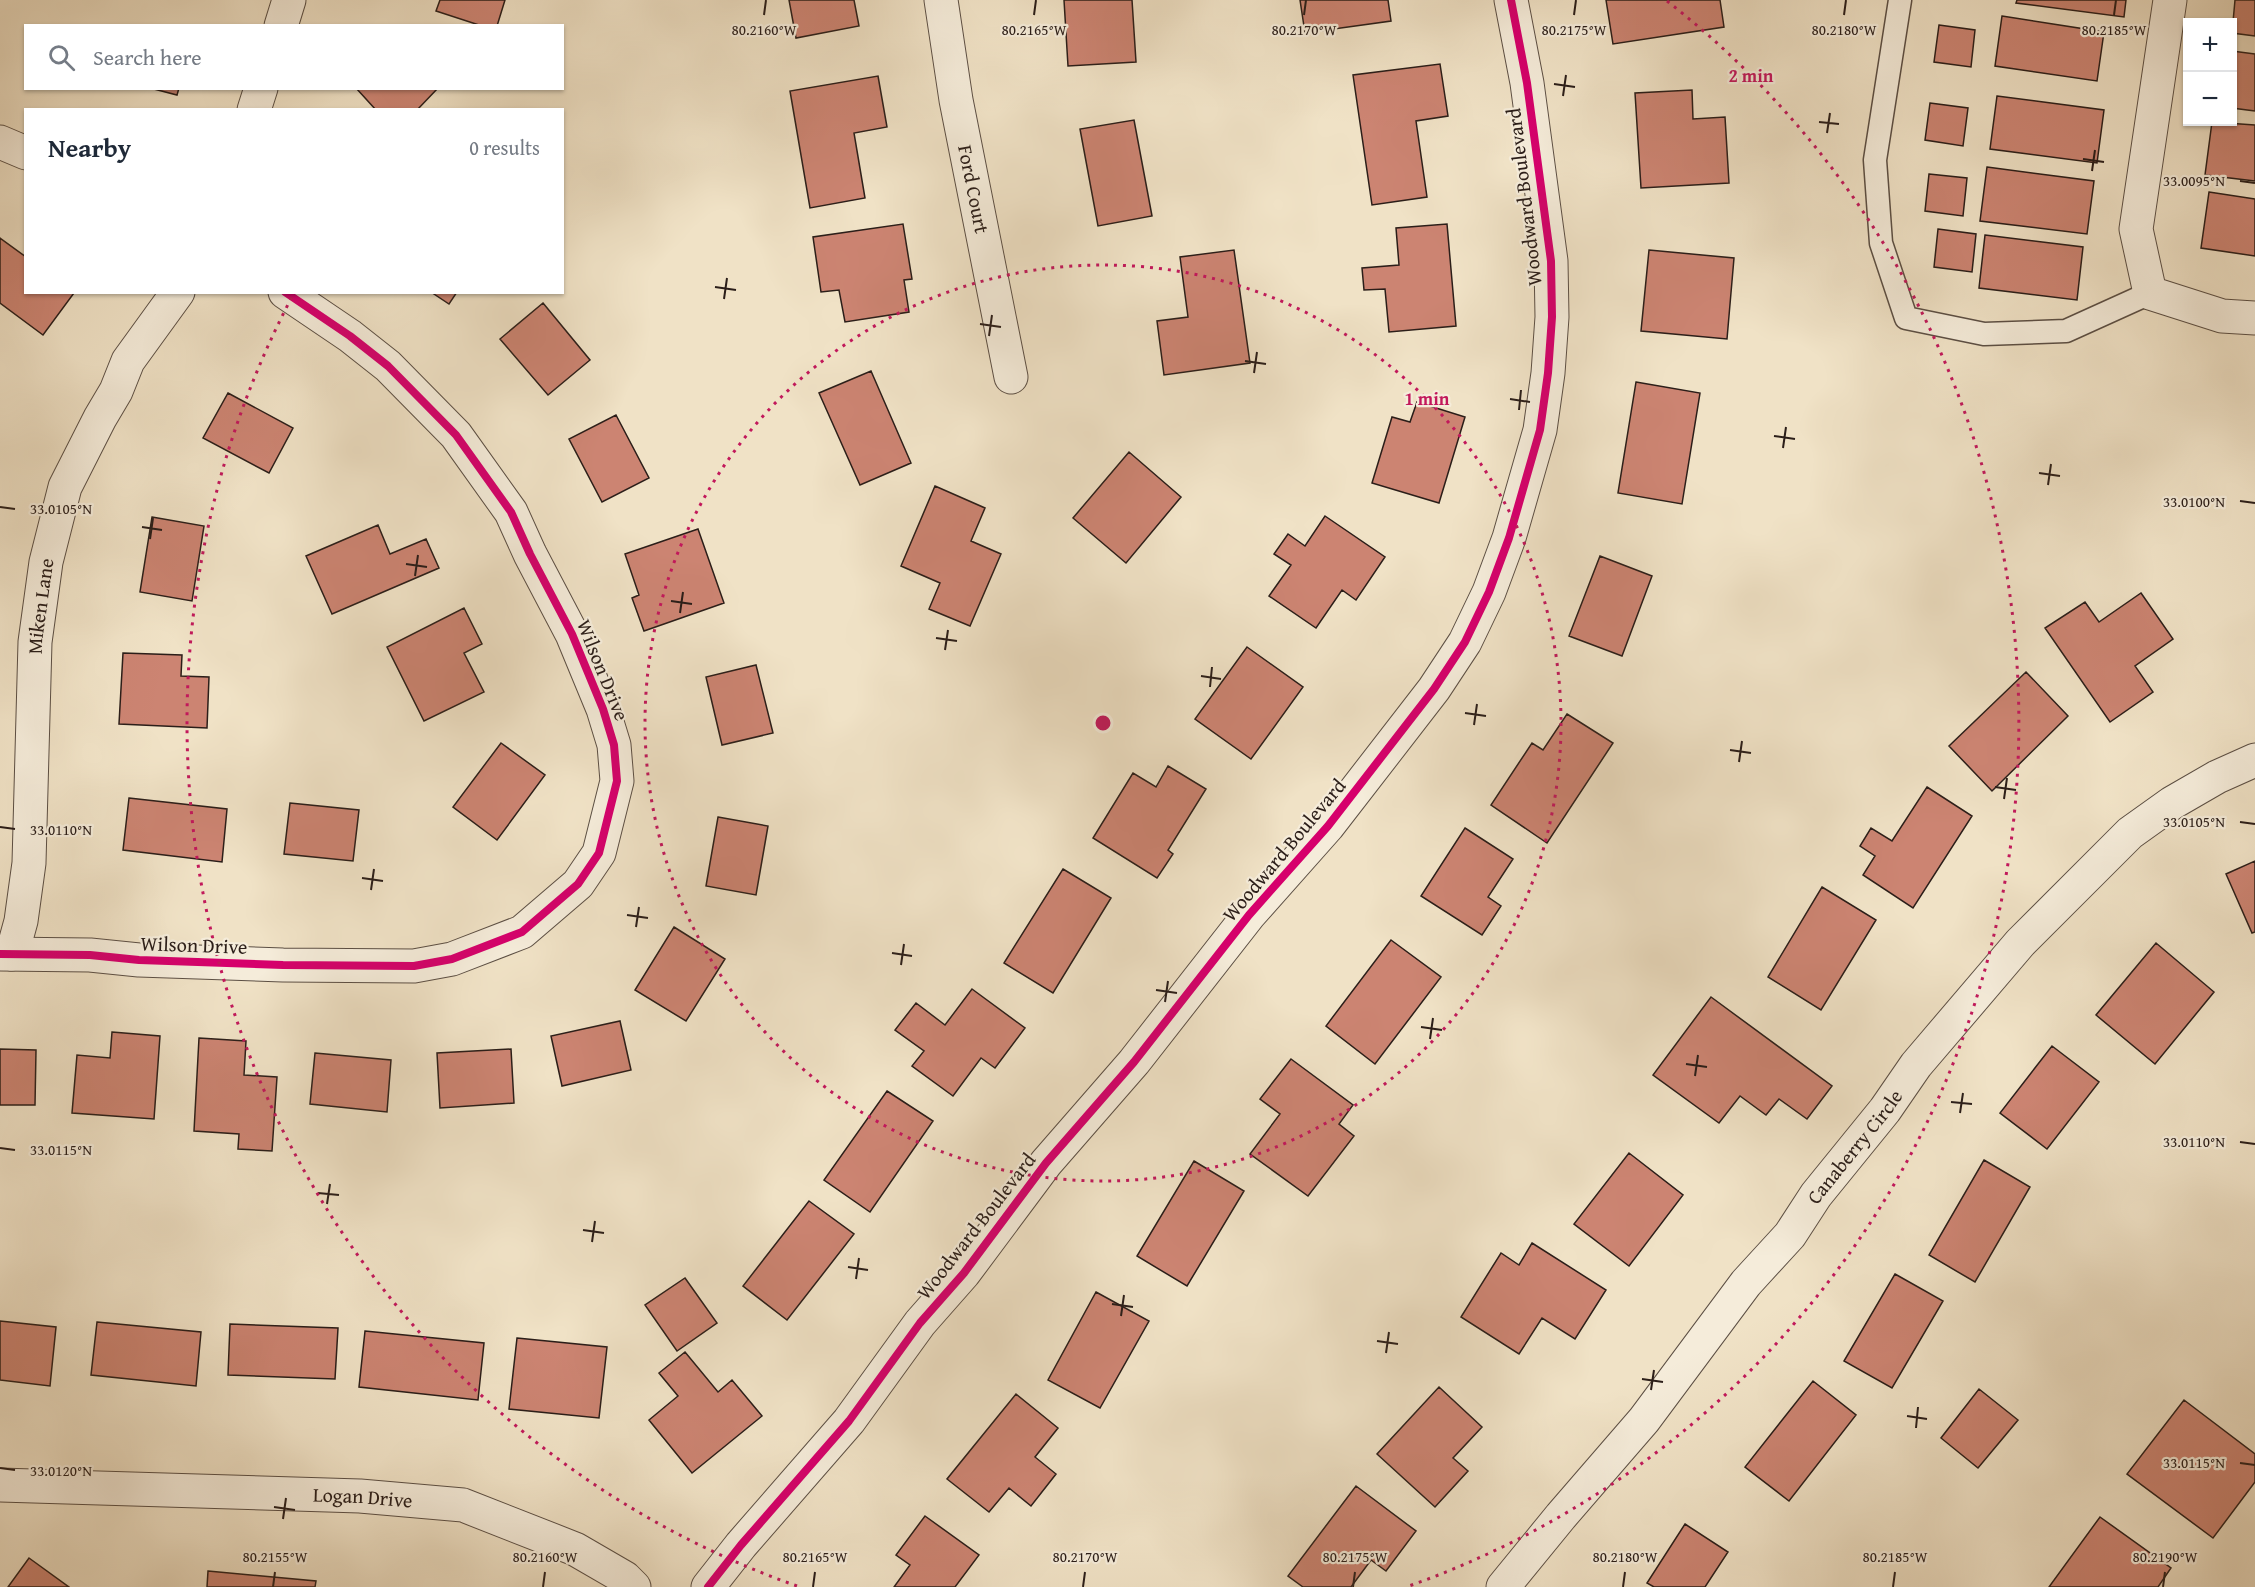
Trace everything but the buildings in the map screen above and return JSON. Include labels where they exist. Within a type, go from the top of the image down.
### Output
[{"type":"street","points":[[282,24],[289,0]]},
{"type":"street","name":"Ford Court","points":[[941,0],[958,112],[1011,376]]},
{"type":"street","name":"Woodward Boulevard","points":[[708,1587],[741,1545],[849,1421],[920,1323],[964,1273],[1046,1163],[1134,1062],[1249,915],[1328,826],[1434,688],[1465,642],[1489,592],[1509,538],[1540,430],[1548,373],[1552,317],[1551,261],[1527,83],[1511,0]]},
{"type":"street","points":[[2170,0],[2136,229],[2150,293],[2222,316],[2255,318]]},
{"type":"street","points":[[255,108],[260,90]]},
{"type":"street","points":[[0,142],[24,152]]},
{"type":"street","name":"Miken Lane","points":[[6,954],[21,921],[29,863],[36,642],[46,562],[65,487],[116,391],[128,361],[177,294]]},
{"type":"street","name":"Wilson Drive","points":[[6,954],[90,955],[139,960],[283,965],[414,966],[452,960],[522,932],[578,884],[599,853],[617,782],[614,745],[603,709],[572,634],[530,555],[511,512],[456,435],[387,366],[350,336],[288,294]]},
{"type":"street","name":"Canaberry Circle","points":[[1503,1587],[1644,1420],[1746,1283],[1790,1235],[1816,1195],[1885,1110],[1916,1065],[2020,943],[2130,833],[2172,802],[2217,777],[2255,760]]},
{"type":"street","name":"Logan Drive","points":[[0,1485],[360,1496],[463,1505],[575,1549],[625,1578],[634,1587]]},
{"type":"lane","points":[[1900,0],[1875,160],[1881,243],[1906,318],[1984,334],[2066,331],[2150,293]]},
{"type":"cycle path","points":[[708,1587],[741,1545],[849,1421],[920,1323],[964,1273],[1046,1163],[1134,1062],[1249,915],[1328,826],[1434,689],[1465,642],[1489,592],[1509,538],[1540,430],[1548,373],[1552,317],[1551,261],[1527,83],[1511,0]]},
{"type":"cycle path","points":[[0,954],[90,955],[139,960],[283,965],[414,966],[452,959],[522,932],[578,884],[599,853],[617,781],[614,745],[603,709],[572,634],[511,512],[456,435],[388,366],[350,336],[288,294]]}]
